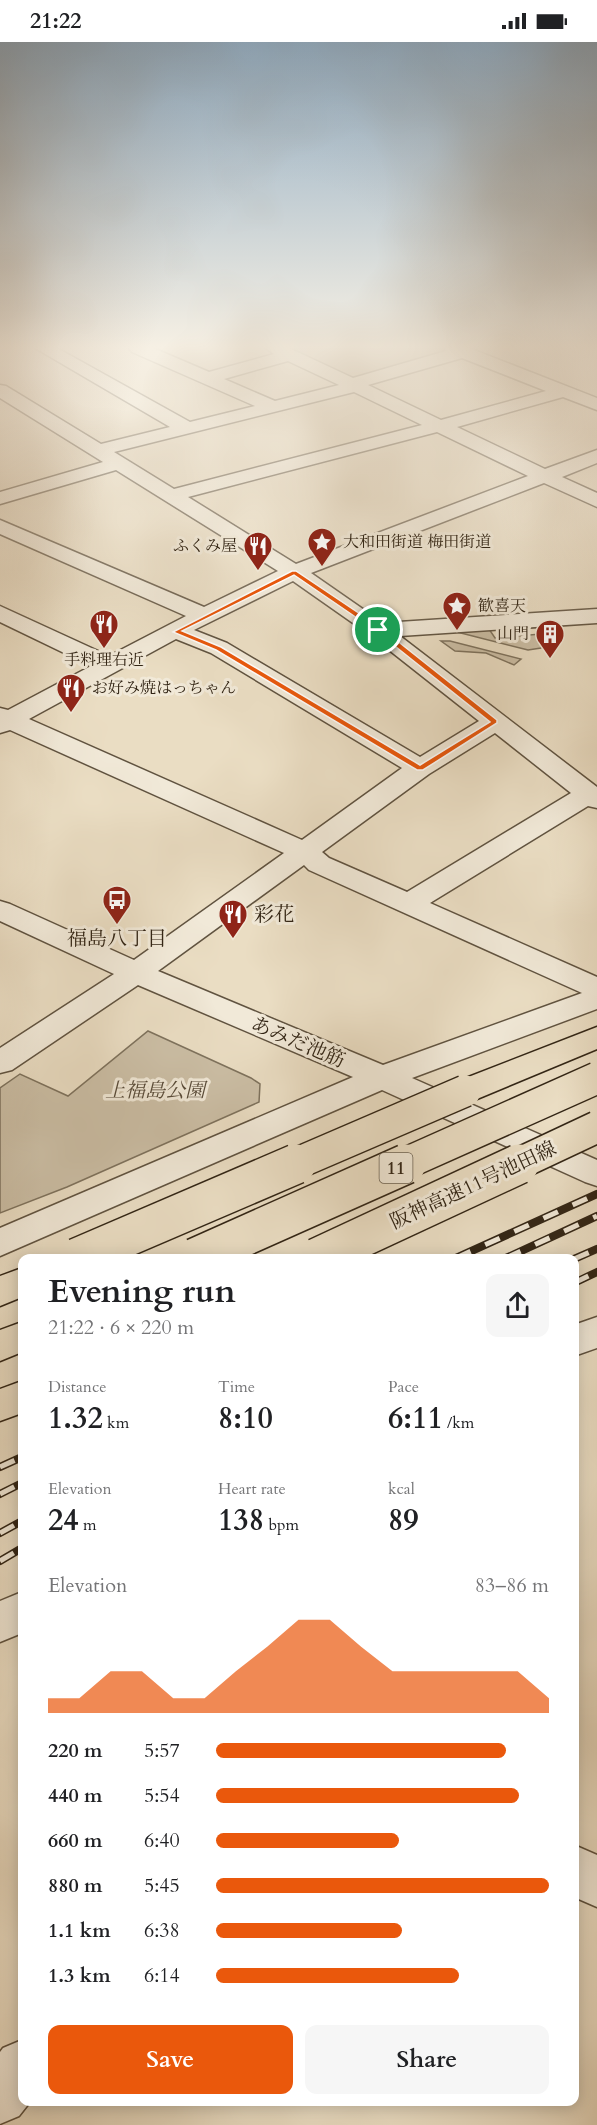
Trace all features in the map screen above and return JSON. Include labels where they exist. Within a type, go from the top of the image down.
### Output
[{"type":"highway","name":"11","points":[[86,1254],[476,1086],[597,1037]]},
{"type":"highway","name":"11","points":[[204,1254],[597,1078]]},
{"type":"highway","name":"阪神高速11号池田線","points":[[326,1254],[597,1127]]},
{"type":"highway","points":[[0,1292],[18,1284]]},
{"type":"highway","points":[[0,1347],[18,1338]]},
{"type":"highway","points":[[0,1406],[18,1398]]},
{"type":"street","points":[[87,445],[294,572],[378,630],[593,797],[408,904]]},
{"type":"street","points":[[96,451],[119,445]]},
{"type":"street","points":[[169,496],[366,445]]},
{"type":"street","points":[[480,445],[597,501]]},
{"type":"street","points":[[3,720],[294,572],[597,456]]},
{"type":"street","points":[[0,498],[117,464]]},
{"type":"street","points":[[0,478],[21,491]]},
{"type":"street","points":[[0,526],[205,616]]},
{"type":"street","points":[[0,613],[108,665]]},
{"type":"street","points":[[378,630],[597,616]]},
{"type":"street","points":[[176,632],[219,648],[420,768]]},
{"type":"street","points":[[3,720],[304,850],[319,864],[597,988]]},
{"type":"street","points":[[0,1063],[136,973],[420,768],[495,722]]},
{"type":"street","name":"あみだ池筋","points":[[0,910],[136,973],[382,1077],[597,1174]]},
{"type":"street","points":[[0,1243],[382,1077],[597,998]]},
{"type":"street","points":[[579,1340],[597,1331]]},
{"type":"street","points":[[0,1623],[18,1613]]},
{"type":"street","points":[[579,1872],[597,1884]]},
{"type":"street","points":[[0,2097],[18,2072]]},
{"type":"green space","points":[[489,629],[495,638],[541,634],[545,643],[541,648],[528,650],[453,631]]},
{"type":"green space","points":[[441,641],[450,641],[521,659],[514,665],[486,653],[455,651]]},
{"type":"green space","name":"上福島公園","points":[[148,1031],[251,1078],[260,1084],[259,1102],[67,1187],[0,1213],[0,1088],[20,1074],[68,1096]]},
{"type":"railway","points":[[465,1254],[597,1194]]},
{"type":"railway","points":[[515,1254],[597,1216]]},
{"type":"railway","points":[[579,1257],[597,1249]]},
{"type":"railway","points":[[579,1281],[597,1272]]},
{"type":"railway","points":[[0,1467],[18,1459]]},
{"type":"railway","points":[[0,1494],[18,1485]]},
{"type":"railway","points":[[0,1533],[18,1523]]},
{"type":"railway","points":[[0,1561],[18,1550]]},
{"type":"place","name":"大和田街道 梅田街道","points":[[322,568]]},
{"type":"place","name":"ふくみ屋","points":[[258,572]]},
{"type":"place","name":"歓喜天","points":[[457,632]]},
{"type":"place","name":"手料理右近","points":[[104,650]]},
{"type":"place","name":"山門","points":[[550,660]]},
{"type":"place","name":"お好み焼はっちゃん","points":[[71,714]]},
{"type":"place","name":"福島八丁目","points":[[117,926]]},
{"type":"place","name":"彩花","points":[[233,940]]},
{"type":"route","points":[[294,572],[378,630],[495,722],[420,768],[219,648],[176,632],[294,572]]}]
